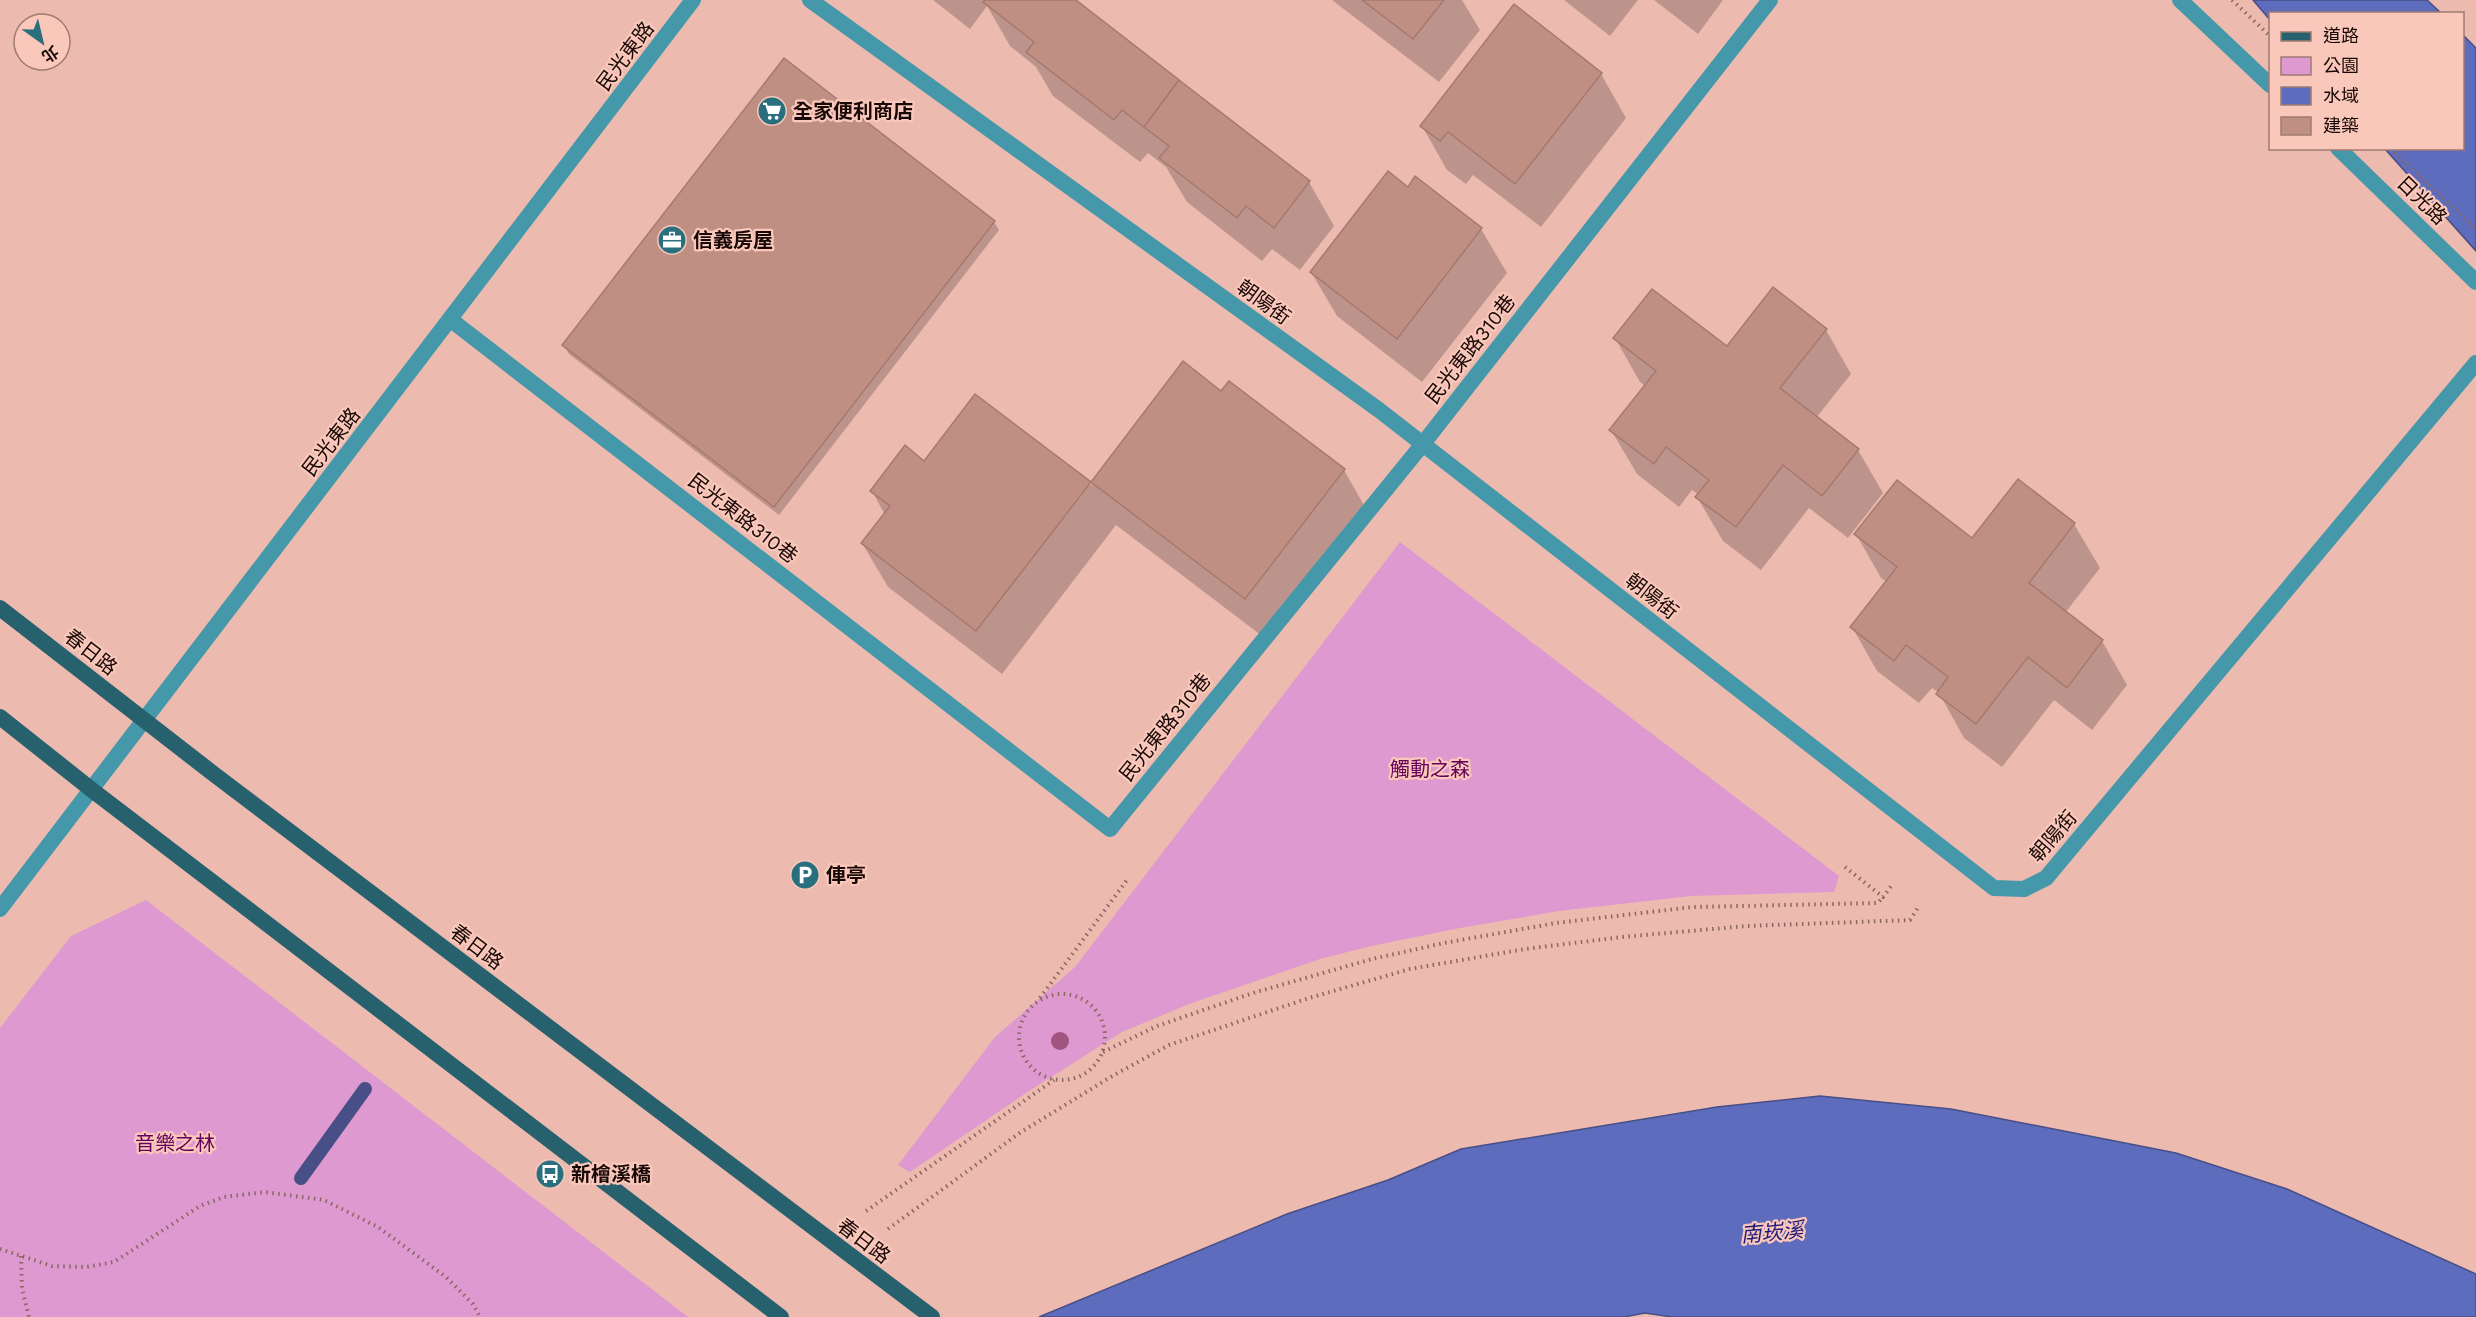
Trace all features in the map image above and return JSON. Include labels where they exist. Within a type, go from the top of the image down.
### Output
[{"type":"main road","name":"春日路","points":[[0,608],[144,720],[932,1317]]},
{"type":"main road","points":[[0,717],[92,790],[781,1317]]},
{"type":"street","name":"民光東路","points":[[0,909],[693,0]]},
{"type":"street","name":"朝陽街","points":[[810,0],[1378,410],[1994,888],[2024,889],[2046,878],[2476,363]]},
{"type":"street","name":"民光東路310巷","points":[[451,320],[1110,828],[1422,445],[1770,0]]},
{"type":"street","points":[[2180,0],[2269,83]]},
{"type":"street","name":"日光路","points":[[2339,150],[2476,282]]},
{"type":"path","points":[[2232,0],[2269,34]]},
{"type":"path","points":[[2392,150],[2476,229]]},
{"type":"path","points":[[1845,867],[1883,897]]},
{"type":"path","points":[[1038,1000],[1049,995],[1064,994],[1087,1002],[1095,1009],[1104,1025],[1103,1052],[1088,1072],[1076,1078],[1055,1080],[1045,1078],[1030,1068],[1023,1058],[1018,1047],[1018,1034],[1022,1018],[1038,1000],[1126,880]]},
{"type":"path","points":[[1103,1052],[1157,1026],[1253,993],[1372,959],[1444,943],[1556,923],[1693,907],[1878,903],[1892,885]]},
{"type":"path","points":[[888,1229],[1021,1132],[1114,1075],[1169,1045],[1309,998],[1410,969],[1525,949],[1622,937],[1747,926],[1910,920],[1919,906]]},
{"type":"path","points":[[866,1211],[1055,1080]]},
{"type":"path","points":[[0,1249],[52,1266],[86,1267],[114,1262],[200,1206],[224,1197],[266,1192],[277,1193],[324,1200],[378,1227],[446,1277],[473,1304],[480,1317]]},
{"type":"path","points":[[21,1255],[21,1289],[29,1317]]},
{"type":"green space","name":"觸動之森","points":[[1400,542],[1839,876],[1834,892],[1691,896],[1559,911],[1460,928],[1320,959],[1189,1004],[1122,1032],[1026,1093],[910,1172],[898,1165],[995,1037],[1075,967]]},
{"type":"green space","name":"音樂之林","points":[[146,900],[688,1317],[0,1317],[0,1028],[71,936]]},
{"type":"water","points":[[2253,0],[2427,0],[2440,12],[2269,12],[2269,19]]},
{"type":"water","points":[[2464,36],[2476,48],[2476,251],[2386,150],[2464,150]]},
{"type":"water","name":"南崁溪","points":[[1820,1096],[1951,1109],[2176,1153],[2287,1189],[2476,1274],[2476,1317],[1672,1317],[1645,1313],[1624,1317],[1039,1317],[1287,1214],[1388,1180],[1461,1149],[1717,1107]]},
{"type":"building","points":[[985,0],[1076,0],[1179,80],[1144,127],[1122,110],[1114,120],[1026,52],[1034,42],[983,2]]},
{"type":"building","points":[[1362,0],[1444,0],[1413,39]]},
{"type":"building","points":[[1514,4],[1602,73],[1515,184],[1448,132],[1440,141],[1420,126]]},
{"type":"building","points":[[784,58],[995,221],[774,507],[562,345]]},
{"type":"building","points":[[1179,80],[1310,181],[1274,228],[1246,206],[1237,218],[1159,158],[1169,146],[1144,127]]},
{"type":"building","points":[[1388,171],[1408,187],[1415,176],[1482,228],[1397,339],[1310,272]]},
{"type":"building","points":[[1773,287],[1827,329],[1780,388],[1859,449],[1822,496],[1783,465],[1736,527],[1695,497],[1709,480],[1666,447],[1654,464],[1609,430],[1656,371],[1613,338],[1652,289],[1727,346]]},
{"type":"building","points":[[1183,361],[1221,391],[1229,381],[1345,469],[1245,599],[1091,482]]},
{"type":"building","points":[[975,394],[1091,482],[976,631],[861,543],[890,506],[870,491],[905,445],[924,461]]},
{"type":"building","points":[[2018,479],[2075,523],[2029,583],[2103,640],[2067,688],[2028,657],[1976,724],[1936,694],[1948,677],[1906,645],[1894,661],[1850,627],[1897,567],[1854,534],[1897,480],[1972,538]]},
{"type":"waterway","points":[[301,1178],[365,1089]]},
{"type":"place","name":"全家便利商店","points":[[772,111]]},
{"type":"place","name":"信義房屋","points":[[672,240]]},
{"type":"place","name":"俥亭","points":[[805,875]]},
{"type":"place","name":"新檜溪橋","points":[[550,1174]]}]
